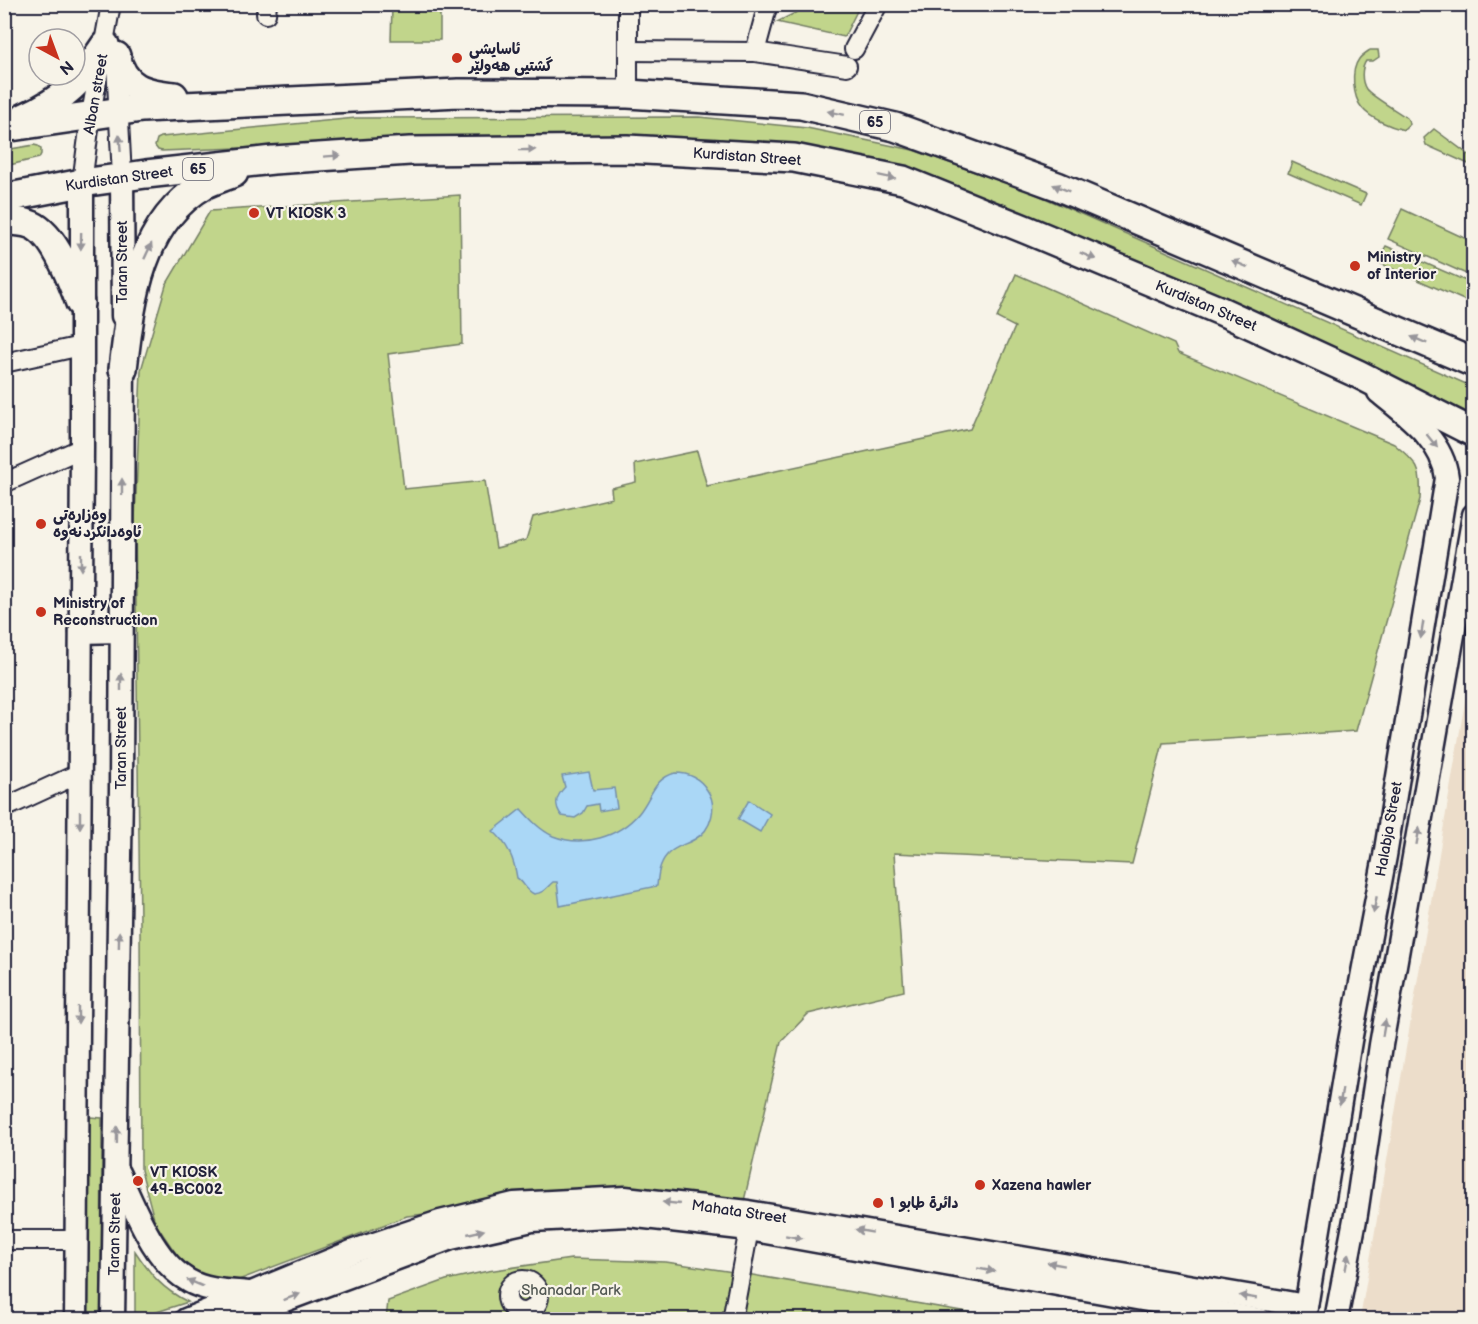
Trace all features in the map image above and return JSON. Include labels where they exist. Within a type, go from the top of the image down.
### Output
[{"type":"highway","points":[[4,127],[62,98],[111,50],[128,81],[142,91],[232,102]]},
{"type":"highway","name":"65","points":[[4,127],[117,110],[232,102],[459,93],[627,94],[801,105],[895,127],[1057,186],[1473,363]]},
{"type":"highway","name":"Kurdistan Street","points":[[4,198],[122,177],[273,160],[410,151],[627,149],[804,160],[903,180],[1221,311],[1358,374],[1473,433]]},
{"type":"highway","points":[[123,369],[130,309],[139,274],[148,249],[162,226],[181,202],[205,184],[273,160]]},
{"type":"highway","points":[[4,221],[22,222],[34,226],[45,235],[70,273],[80,303]]},
{"type":"main road","name":"Taran Street","points":[[113,1320],[117,1169],[123,369],[122,177]]},
{"type":"main road","points":[[76,1320],[82,183]]},
{"type":"main road","name":"Halabja Street","points":[[1305,1313],[1447,478],[1446,467],[1438,450],[1418,425],[1358,374]]},
{"type":"main road","name":"Halabja Street","points":[[1336,1320],[1356,1214],[1378,1070],[1473,515]]},
{"type":"main road","points":[[81,632],[121,631]]},
{"type":"main road","points":[[1409,712],[1438,716]]},
{"type":"main road","points":[[1347,1065],[1378,1070]]},
{"type":"main road","points":[[117,1169],[148,1238],[170,1266],[189,1281],[206,1288],[253,1294]]},
{"type":"main road","name":"Mahata Street","points":[[186,1320],[354,1251],[440,1221],[514,1204],[626,1198],[748,1212],[1305,1313]]},
{"type":"main road","name":"Mahata Street","points":[[238,1320],[250,1313],[451,1238],[532,1220],[628,1215],[749,1229],[1260,1320]]},
{"type":"street","name":"Alban street","points":[[112,4],[111,50],[122,177]]},
{"type":"street","points":[[627,94],[628,4]]},
{"type":"street","points":[[854,49],[878,4]]},
{"type":"street","points":[[755,51],[771,6]]},
{"type":"street","name":"Alban street","points":[[82,183],[91,114],[111,50]]},
{"type":"street","points":[[628,51],[755,51],[847,66]]},
{"type":"street","points":[[4,363],[81,346]]},
{"type":"street","points":[[4,483],[82,448]]},
{"type":"street","points":[[4,808],[80,773]]},
{"type":"street","points":[[732,1320],[749,1229]]},
{"type":"street","points":[[4,1239],[76,1240]]},
{"type":"shaded area","points":[[1473,654],[1473,1319],[1360,1319]]},
{"type":"green space","points":[[811,5],[860,5],[844,37],[777,22]]},
{"type":"green space","points":[[392,7],[440,7],[440,40],[391,40]]},
{"type":"green space","points":[[1370,50],[1378,50],[1379,57],[1373,61],[1366,61],[1364,64],[1362,75],[1364,86],[1373,96],[1407,118],[1410,124],[1404,130],[1376,119],[1362,108],[1356,97],[1354,70],[1359,59]]},
{"type":"green space","points":[[699,117],[807,128],[913,150],[1029,191],[1473,387],[1473,415],[1407,383],[1021,215],[908,174],[361,143],[162,151],[155,146],[157,139],[161,137],[356,118]]},
{"type":"green space","points":[[1434,129],[1473,158],[1473,166],[1426,145],[1424,138]]},
{"type":"green space","points":[[34,145],[41,149],[39,158],[5,166],[5,150]]},
{"type":"green space","points":[[1292,162],[1366,194],[1361,205],[1288,173]]},
{"type":"green space","points":[[460,195],[462,344],[388,354],[404,489],[485,481],[496,548],[526,540],[533,517],[612,498],[611,488],[636,482],[635,464],[697,451],[707,486],[970,429],[1015,327],[997,318],[1016,274],[1174,344],[1178,353],[1394,444],[1417,467],[1420,499],[1356,731],[1163,743],[1132,864],[894,853],[904,991],[808,1014],[781,1042],[744,1201],[610,1194],[407,1216],[236,1281],[216,1284],[183,1264],[155,1223],[141,1170],[135,520],[141,370],[166,285],[210,211]]},
{"type":"green space","points":[[1402,209],[1473,242],[1473,277],[1388,239]]},
{"type":"green space","points":[[1386,246],[1473,284],[1473,304],[1377,262]]},
{"type":"green space","points":[[90,1117],[102,1118],[101,1315],[88,1316]]},
{"type":"green space","points":[[135,1251],[158,1281],[188,1302],[135,1319]]},
{"type":"green space","name":"Shanadar Park","points":[[571,1259],[666,1262],[1008,1319],[386,1320],[388,1301],[446,1280],[488,1271]]},
{"type":"water","points":[[589,772],[593,790],[614,788],[617,808],[599,811],[598,804],[587,806],[583,813],[575,818],[562,816],[557,804],[559,794],[565,787],[562,776]]},
{"type":"water","points":[[675,773],[694,777],[701,782],[710,796],[712,817],[701,835],[673,850],[664,858],[658,874],[657,886],[560,906],[557,882],[553,882],[540,893],[531,892],[517,878],[510,852],[493,831],[521,809],[553,836],[576,841],[600,838],[631,821],[639,813],[657,784]]},
{"type":"water","points":[[749,800],[770,814],[760,832],[738,819]]},
{"type":"place","name":"ئاسایشی گشتیی هەولێر","points":[[457,58]]},
{"type":"place","name":"VT KIOSK 3","points":[[254,213]]},
{"type":"place","name":"Ministry of Interior","points":[[1355,266]]},
{"type":"place","name":"وەزارەتی ئاوەدانکردنەوە","points":[[41,524]]},
{"type":"place","name":"Ministry of Reconstruction","points":[[41,612]]},
{"type":"place","name":"VT KIOSK 49-BC002","points":[[138,1181]]},
{"type":"place","name":"Xazena hawler","points":[[980,1185]]},
{"type":"place","name":"دائرة طابو ١","points":[[878,1203]]}]
